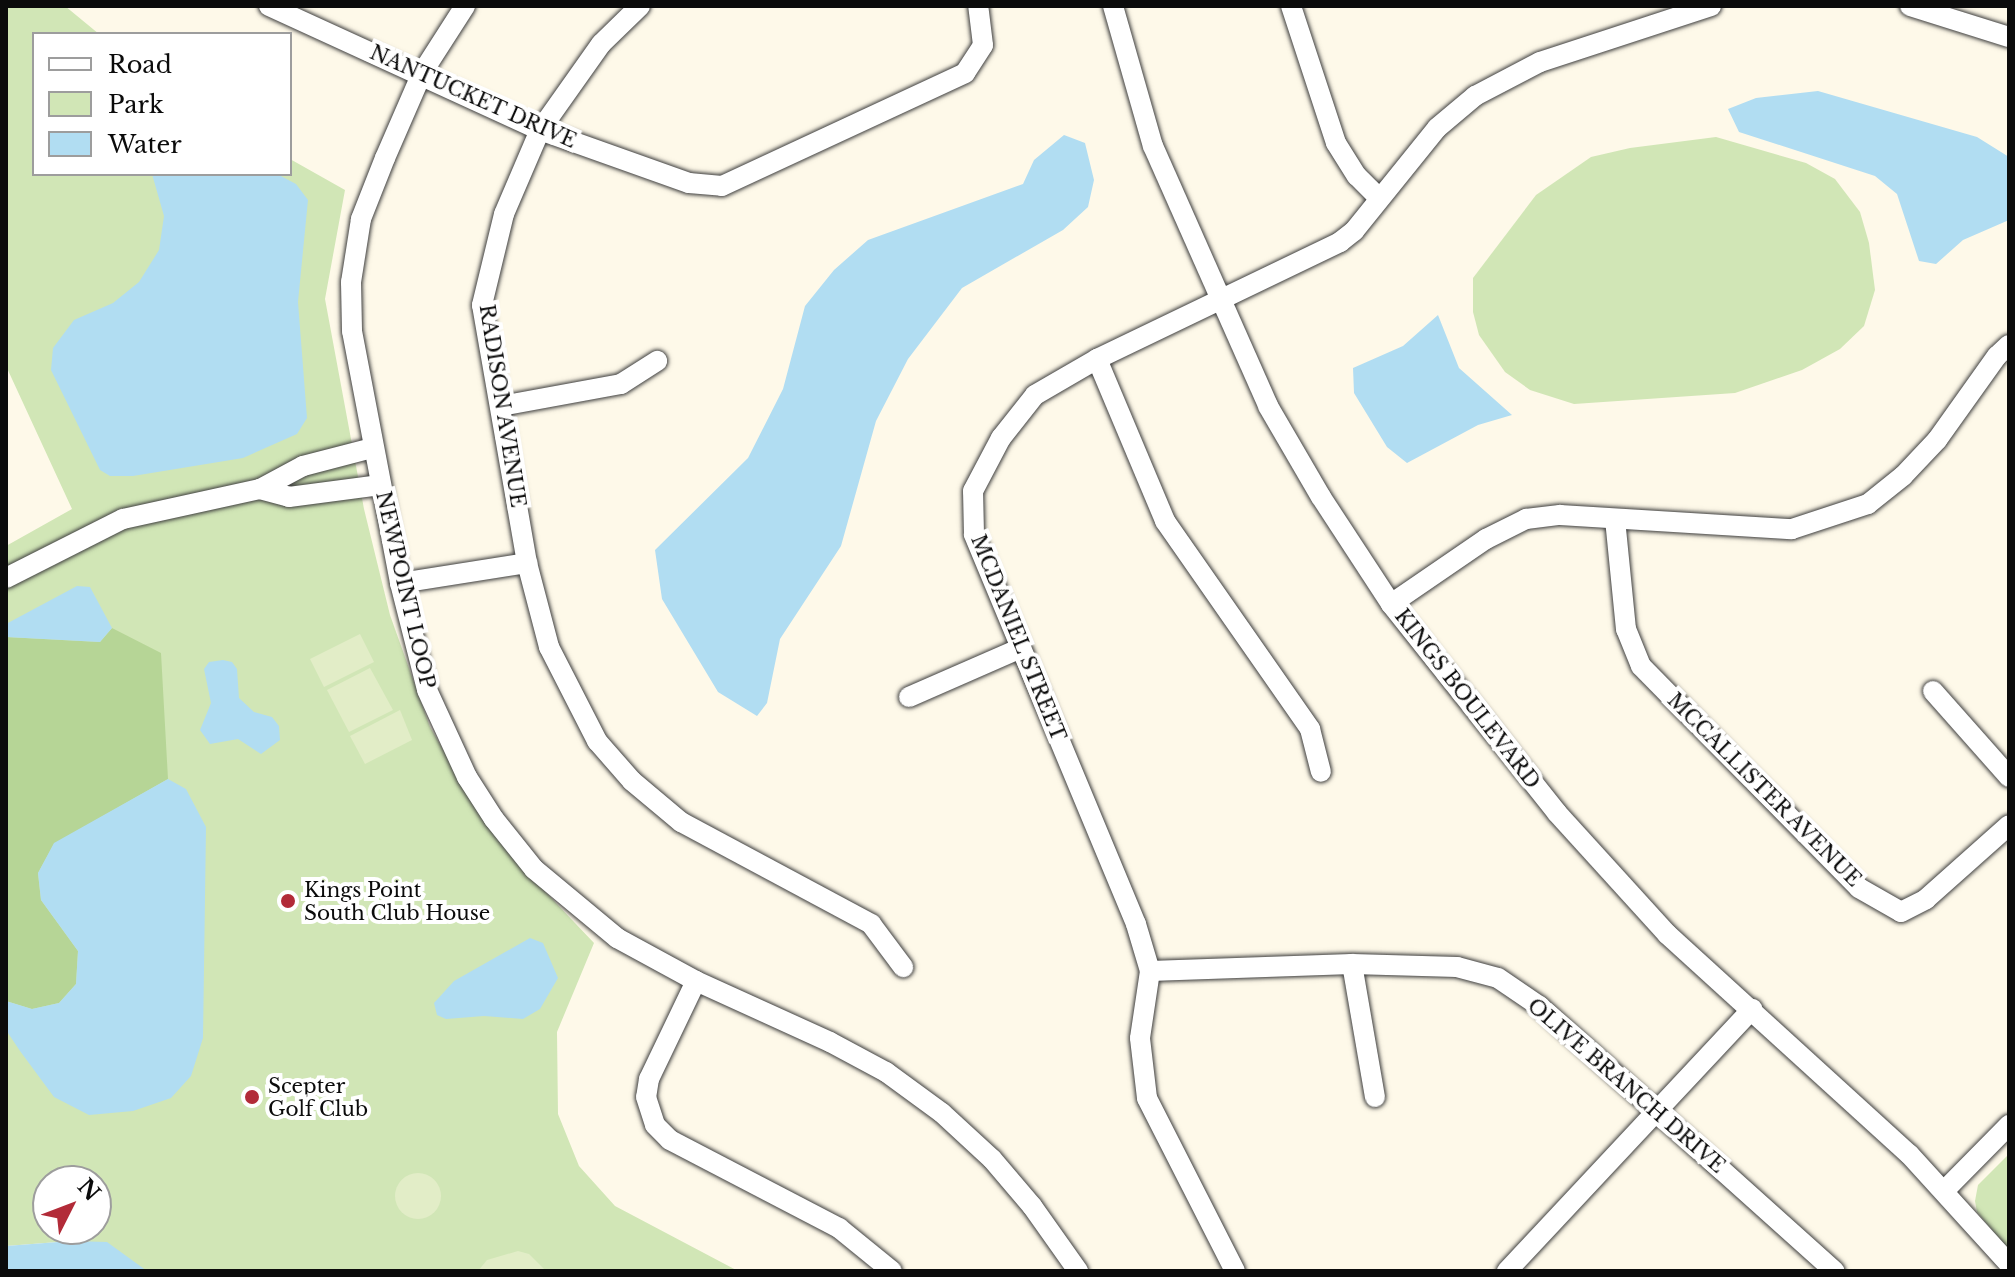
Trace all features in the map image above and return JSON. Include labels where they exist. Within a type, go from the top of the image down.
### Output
[{"type":"street","name":"NANTUCKET DRIVE","points":[[269,6],[422,73],[540,130],[689,183],[722,186],[965,73],[983,45],[978,6]]},
{"type":"street","name":"NEWPOINT LOOP","points":[[465,6],[422,73],[361,219],[351,282],[352,331],[400,583],[427,690],[467,777],[494,819],[534,869],[578,909],[617,938],[696,981],[830,1042],[886,1072],[942,1113],[992,1159],[1032,1206],[1078,1271]]},
{"type":"street","name":"RADISON AVENUE","points":[[640,6],[601,44],[540,130],[504,214],[482,305],[527,563],[549,647],[597,741],[632,781],[681,822],[871,924],[903,967]]},
{"type":"street","name":"KINGS BOULEVARD","points":[[1113,6],[1153,146],[1220,303],[1268,406],[1321,497],[1391,604],[1557,813],[1667,934],[1874,1121],[1944,1191],[2009,1264]]},
{"type":"street","points":[[1291,6],[1336,143],[1357,176],[1379,198]]},
{"type":"street","name":"MCDANIEL STREET","points":[[1235,1271],[1147,1098],[1140,1038],[1150,971],[1136,924],[1019,649],[974,534],[973,491],[1001,438],[1035,395],[1097,359],[1220,303],[1340,242],[1354,231],[1437,128],[1496,82],[1540,62],[1711,6]]},
{"type":"street","points":[[1910,6],[2009,37]]},
{"type":"street","points":[[1391,604],[1486,539],[1526,519],[1560,515],[1792,529],[1868,504],[1903,476],[1937,440],[1997,356],[2009,345]]},
{"type":"street","points":[[1097,359],[1165,521],[1310,729],[1321,772]]},
{"type":"street","points":[[501,406],[621,384],[657,361]]},
{"type":"street","points":[[6,577],[123,519],[260,489],[303,466],[372,448]]},
{"type":"street","points":[[260,489],[289,497],[380,485]]},
{"type":"street","name":"MCCALLISTER AVENUE","points":[[1615,519],[1626,629],[1641,666],[1859,888],[1901,912],[1926,899],[2009,825]]},
{"type":"street","points":[[400,583],[527,563]]},
{"type":"street","points":[[909,697],[1019,649]]},
{"type":"street","points":[[1933,691],[2009,777]]},
{"type":"street","points":[[1352,964],[1375,1097]]},
{"type":"street","name":"OLIVE BRANCH DRIVE","points":[[1150,971],[1352,964],[1457,967],[1498,978],[1539,1006],[1834,1271]]},
{"type":"street","points":[[696,981],[646,1088],[648,1108],[655,1125],[670,1140],[839,1228],[892,1271]]},
{"type":"street","points":[[1507,1271],[1752,1009]]},
{"type":"street","points":[[1944,1191],[2009,1125]]},
{"type":"green space","name":"Scepter Golf Club","points":[[6,6],[65,6],[97,32],[32,32],[32,176],[292,176],[292,160],[345,190],[325,299],[364,509],[390,615],[430,727],[466,789],[517,862],[594,943],[557,1032],[558,1114],[579,1166],[615,1206],[738,1271],[147,1271],[81,1245],[112,1245],[112,1165],[32,1165],[32,1244],[6,1246],[6,546],[72,509],[6,366]]},
{"type":"green space","points":[[1716,137],[1806,163],[1835,179],[1860,212],[1869,243],[1875,290],[1864,326],[1840,349],[1802,370],[1735,393],[1574,404],[1530,390],[1505,372],[1479,335],[1473,312],[1473,278],[1536,195],[1591,157],[1630,148]]},
{"type":"green space","points":[[112,628],[161,653],[168,779],[54,844],[38,873],[41,900],[78,951],[76,984],[59,1003],[32,1009],[6,1001],[6,637],[100,642]]},
{"type":"green space","points":[[360,634],[374,662],[324,687],[310,659]]},
{"type":"green space","points":[[370,668],[393,710],[349,732],[327,690]]},
{"type":"green space","points":[[400,710],[412,740],[365,764],[350,736]]},
{"type":"green space","points":[[2009,1154],[2009,1250],[1977,1212],[1975,1201],[1978,1185]]},
{"type":"green space","points":[[418,1173],[434,1180],[441,1196],[434,1212],[418,1219],[402,1212],[395,1196],[402,1180]]},
{"type":"green space","points":[[518,1251],[529,1254],[546,1271],[478,1271],[487,1260]]},
{"type":"water","points":[[1818,91],[1977,137],[2009,157],[2009,220],[1963,240],[1936,264],[1919,261],[1897,194],[1875,176],[1739,132],[1728,109],[1756,98]]},
{"type":"water","points":[[1064,135],[1085,143],[1094,180],[1088,207],[1063,230],[962,288],[908,359],[876,421],[841,546],[780,639],[767,703],[757,716],[718,692],[662,599],[655,550],[748,458],[783,389],[805,306],[834,270],[868,240],[1023,184],[1034,160]]},
{"type":"water","points":[[153,176],[281,176],[296,184],[308,200],[298,302],[307,418],[297,434],[243,458],[133,476],[110,476],[100,470],[51,370],[53,348],[74,320],[113,303],[139,282],[159,250],[164,216]]},
{"type":"water","points":[[1438,315],[1459,368],[1512,415],[1478,425],[1407,463],[1387,447],[1354,393],[1353,368],[1403,346]]},
{"type":"water","points":[[77,586],[90,587],[112,628],[100,642],[6,637],[6,624]]},
{"type":"water","points":[[209,662],[232,662],[237,669],[239,698],[254,712],[272,717],[279,726],[280,740],[261,754],[238,739],[210,744],[200,730],[211,703],[204,669]]},
{"type":"water","points":[[168,779],[186,789],[206,827],[203,1038],[191,1076],[171,1098],[133,1111],[89,1115],[54,1097],[20,1051],[6,1030],[6,1001],[32,1009],[59,1003],[76,984],[78,951],[41,900],[38,873],[54,843]]},
{"type":"water","points":[[530,938],[543,943],[558,978],[540,1009],[523,1019],[484,1016],[446,1019],[437,1015],[434,1003],[454,981]]},
{"type":"water","points":[[111,1245],[147,1271],[6,1271],[6,1246]]},
{"type":"place","name":"Kings Point South Club House","points":[[288,901]]},
{"type":"place","name":"Scepter Golf Club","points":[[252,1097]]}]
